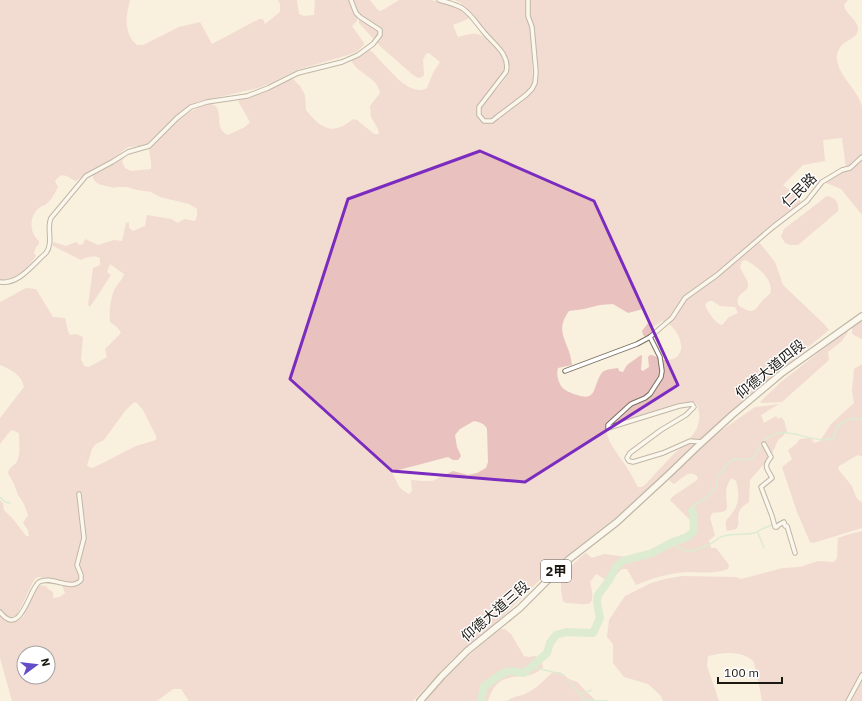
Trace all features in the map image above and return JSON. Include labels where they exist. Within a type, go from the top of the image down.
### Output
[{"type":"main road","name":"仰德大道四段","points":[[697,446],[782,373],[862,316]]},
{"type":"main road","name":"仰德大道三段","points":[[420,701],[467,651],[520,608],[568,560],[617,522],[656,487],[697,446]]},
{"type":"street","points":[[0,282],[8,283],[19,278],[46,253],[50,248],[49,222],[51,218],[86,176],[128,152],[149,146],[177,118],[191,107],[200,104],[247,96],[268,88],[298,72],[342,62],[358,55],[373,44],[380,35],[380,30],[356,13],[351,0]]},
{"type":"street","points":[[439,0],[457,5],[464,9],[484,33],[501,50],[504,56],[507,67],[506,72],[479,107],[479,116],[488,122],[526,95],[535,83],[536,72],[532,27],[528,16],[528,0]]},
{"type":"street","name":"仁民路","points":[[565,371],[631,347],[650,337],[672,318],[685,298],[717,275],[772,227],[807,201],[822,182],[842,170],[850,168],[862,157]]},
{"type":"street","points":[[650,337],[660,357],[662,366],[661,377],[650,394],[645,398],[631,404],[608,426],[610,428],[680,406],[692,404],[694,407],[690,412],[661,430],[630,453],[627,458],[629,461],[634,462],[663,453],[690,441],[702,442]]},
{"type":"street","points":[[764,444],[771,457],[766,463],[766,466],[772,478],[761,487],[775,527],[784,522],[785,526],[787,526],[795,553]]},
{"type":"street","points":[[0,612],[9,619],[20,616],[36,586],[41,582],[49,581],[71,585],[77,584],[81,580],[82,578],[77,565],[84,538],[79,494]]},
{"type":"street","points":[[848,701],[862,675]]},
{"type":"highlighted area","points":[[480,151],[594,201],[678,385],[525,482],[392,471],[290,379],[348,199]]},
{"type":"shaded area","points":[[0,0],[130,0],[127,12],[129,35],[137,45],[143,45],[179,27],[200,22],[212,44],[259,19],[263,19],[265,24],[280,12],[280,4],[278,0],[297,0],[299,14],[304,16],[314,15],[315,0],[348,0],[357,15],[357,21],[352,26],[364,45],[356,52],[297,70],[258,88],[197,102],[171,121],[147,144],[128,147],[110,161],[90,171],[76,181],[64,175],[60,176],[55,181],[58,187],[53,197],[45,205],[40,207],[33,215],[33,234],[39,241],[34,253],[36,256],[21,273],[11,279],[0,280]]},
{"type":"shaded area","points":[[354,0],[370,0],[378,10],[381,11],[399,0],[431,0],[456,7],[468,16],[468,19],[453,25],[458,37],[476,34],[487,39],[493,44],[504,62],[503,74],[479,104],[478,108],[477,113],[480,119],[489,123],[498,119],[517,101],[529,93],[536,83],[529,16],[530,0],[848,0],[844,5],[856,22],[858,31],[854,37],[841,46],[837,59],[841,72],[858,96],[862,106],[862,215],[841,189],[826,183],[822,179],[846,168],[842,138],[823,140],[825,161],[803,165],[783,185],[800,199],[801,204],[792,216],[759,242],[775,262],[783,285],[829,330],[745,399],[633,504],[555,565],[491,628],[454,658],[413,701],[189,701],[181,689],[173,689],[157,701],[12,701],[0,658],[0,500],[3,503],[4,510],[26,536],[29,536],[28,530],[23,523],[28,515],[8,473],[19,457],[19,434],[11,430],[0,444],[0,418],[24,387],[18,376],[0,365],[0,302],[26,288],[36,289],[53,317],[65,318],[70,335],[76,334],[83,337],[81,359],[84,366],[89,367],[107,357],[105,349],[121,333],[117,327],[110,322],[110,311],[114,290],[124,274],[110,264],[107,272],[111,275],[90,307],[88,305],[93,268],[100,265],[100,258],[90,257],[81,260],[53,246],[53,242],[66,246],[76,242],[80,245],[83,244],[85,239],[98,245],[114,240],[122,241],[126,223],[129,222],[129,228],[133,231],[145,226],[147,215],[171,219],[178,223],[184,219],[195,221],[197,209],[189,204],[160,197],[151,192],[127,187],[113,188],[97,183],[92,174],[123,155],[125,156],[122,161],[125,168],[131,171],[151,169],[149,147],[182,118],[203,105],[211,104],[217,108],[220,126],[224,133],[228,135],[245,127],[250,122],[238,101],[293,79],[300,86],[305,95],[306,110],[322,126],[333,129],[346,124],[353,119],[357,120],[374,134],[379,134],[378,129],[371,117],[370,106],[380,93],[372,79],[358,69],[351,60],[368,50],[371,51],[404,84],[420,90],[427,88],[433,73],[440,62],[429,53],[426,54],[423,60],[424,75],[418,78],[381,47],[359,23],[359,17]],"holes":[[[745,260],[759,269],[770,283],[770,294],[753,311],[738,305],[738,297],[748,287],[747,280],[740,267],[742,261]],[[713,301],[720,306],[735,307],[738,313],[729,317],[722,325],[717,322],[708,311],[705,305],[707,302]],[[613,304],[628,313],[643,309],[645,310],[648,323],[642,331],[643,335],[646,338],[653,333],[653,327],[662,321],[674,328],[681,342],[681,349],[679,355],[673,359],[664,360],[650,355],[648,357],[649,367],[643,371],[641,370],[641,355],[627,365],[623,372],[619,371],[618,368],[604,371],[598,379],[594,392],[591,395],[583,397],[568,392],[561,386],[558,379],[558,368],[572,365],[571,357],[562,332],[562,325],[569,311]],[[136,402],[143,410],[156,436],[156,440],[136,446],[93,468],[89,467],[87,465],[92,449],[96,444],[104,440],[125,411]],[[684,402],[695,402],[698,407],[698,426],[691,438],[642,487],[638,487],[614,450],[608,438],[606,426]],[[474,421],[485,426],[487,429],[488,462],[486,468],[477,473],[468,475],[453,471],[432,481],[411,480],[412,491],[409,494],[401,489],[391,472],[448,457],[453,460],[458,460],[461,456],[457,447],[455,435],[460,429]],[[39,577],[60,580],[65,593],[60,597],[53,598],[53,592],[46,586],[38,585],[23,617],[18,621],[8,621],[10,618],[17,615],[36,578]]]},
{"type":"shaded area","points":[[454,0],[527,0],[526,16],[531,28],[533,83],[530,89],[490,120],[484,119],[481,116],[481,107],[508,75],[508,59],[506,54],[469,10]]},
{"type":"shaded area","points":[[827,196],[836,201],[838,211],[798,245],[790,245],[785,243],[781,236],[784,229]]},
{"type":"shaded area","points":[[862,318],[862,339],[852,334],[852,325]]},
{"type":"shaded area","points":[[846,331],[848,332],[842,341],[828,352],[829,360],[782,402],[760,402],[781,382]]},
{"type":"shaded area","points":[[862,364],[862,457],[859,455],[856,456],[839,466],[838,469],[852,486],[856,497],[862,503],[862,528],[813,543],[810,542],[797,512],[782,467],[792,459],[788,450],[800,439],[811,438],[814,443],[820,441],[831,424],[854,403],[852,391],[854,369]]},
{"type":"shaded area","points":[[779,404],[761,415],[764,423],[776,416],[778,419],[781,417],[784,420],[787,431],[778,440],[771,456],[750,480],[749,502],[740,510],[737,528],[727,531],[726,524],[738,501],[736,481],[732,478],[728,483],[726,493],[727,509],[723,512],[712,513],[710,518],[715,535],[709,541],[711,548],[716,548],[729,565],[728,569],[713,572],[674,573],[636,585],[627,569],[622,569],[608,581],[596,574],[590,582],[592,601],[586,604],[566,603],[563,601],[561,575],[586,553],[592,558],[604,554],[627,557],[657,553],[690,539],[697,530],[693,523],[670,500],[672,497],[697,480],[698,477],[692,473],[686,475],[674,484],[669,480],[685,462],[722,430],[755,407]]},
{"type":"shaded area","points":[[862,531],[862,701],[762,701],[754,662],[744,655],[726,653],[708,656],[707,666],[719,701],[663,701],[661,696],[648,684],[624,677],[613,663],[613,644],[607,637],[609,620],[625,596],[651,583],[683,576],[736,577],[741,579],[783,568],[800,567],[818,561],[834,562],[837,558],[838,538]]},
{"type":"shaded area","points":[[501,629],[505,629],[511,634],[524,656],[535,656],[542,662],[543,667],[537,672],[529,675],[514,677],[499,682],[493,689],[488,701],[424,701],[460,663]]},
{"type":"shaded area","points":[[553,672],[560,672],[569,679],[577,682],[596,701],[507,701],[511,698],[529,692]]},
{"type":"waterway","points":[[692,511],[693,506],[707,497],[716,488],[718,476],[729,462],[735,459],[746,460],[753,458],[763,442],[773,435],[790,433],[825,440],[834,438],[837,426],[849,419],[862,419]]},
{"type":"waterway","points":[[0,497],[5,502],[10,503]]},
{"type":"waterway","points":[[481,701],[484,686],[507,672],[513,671],[524,673],[547,653],[550,643],[556,635],[566,632],[593,633],[600,618],[597,603],[598,595],[616,567],[622,561],[652,553],[673,542],[687,537],[694,531],[692,511]]},
{"type":"waterway","points":[[673,542],[678,547],[689,551],[703,548],[718,538],[733,534],[748,534],[757,532],[783,520]]},
{"type":"waterway","points":[[758,533],[764,548]]},
{"type":"waterway","points":[[534,664],[537,668],[564,675]]},
{"type":"waterway","points":[[567,679],[585,700],[608,701]]},
{"type":"waterway","points":[[580,694],[592,690]]}]
